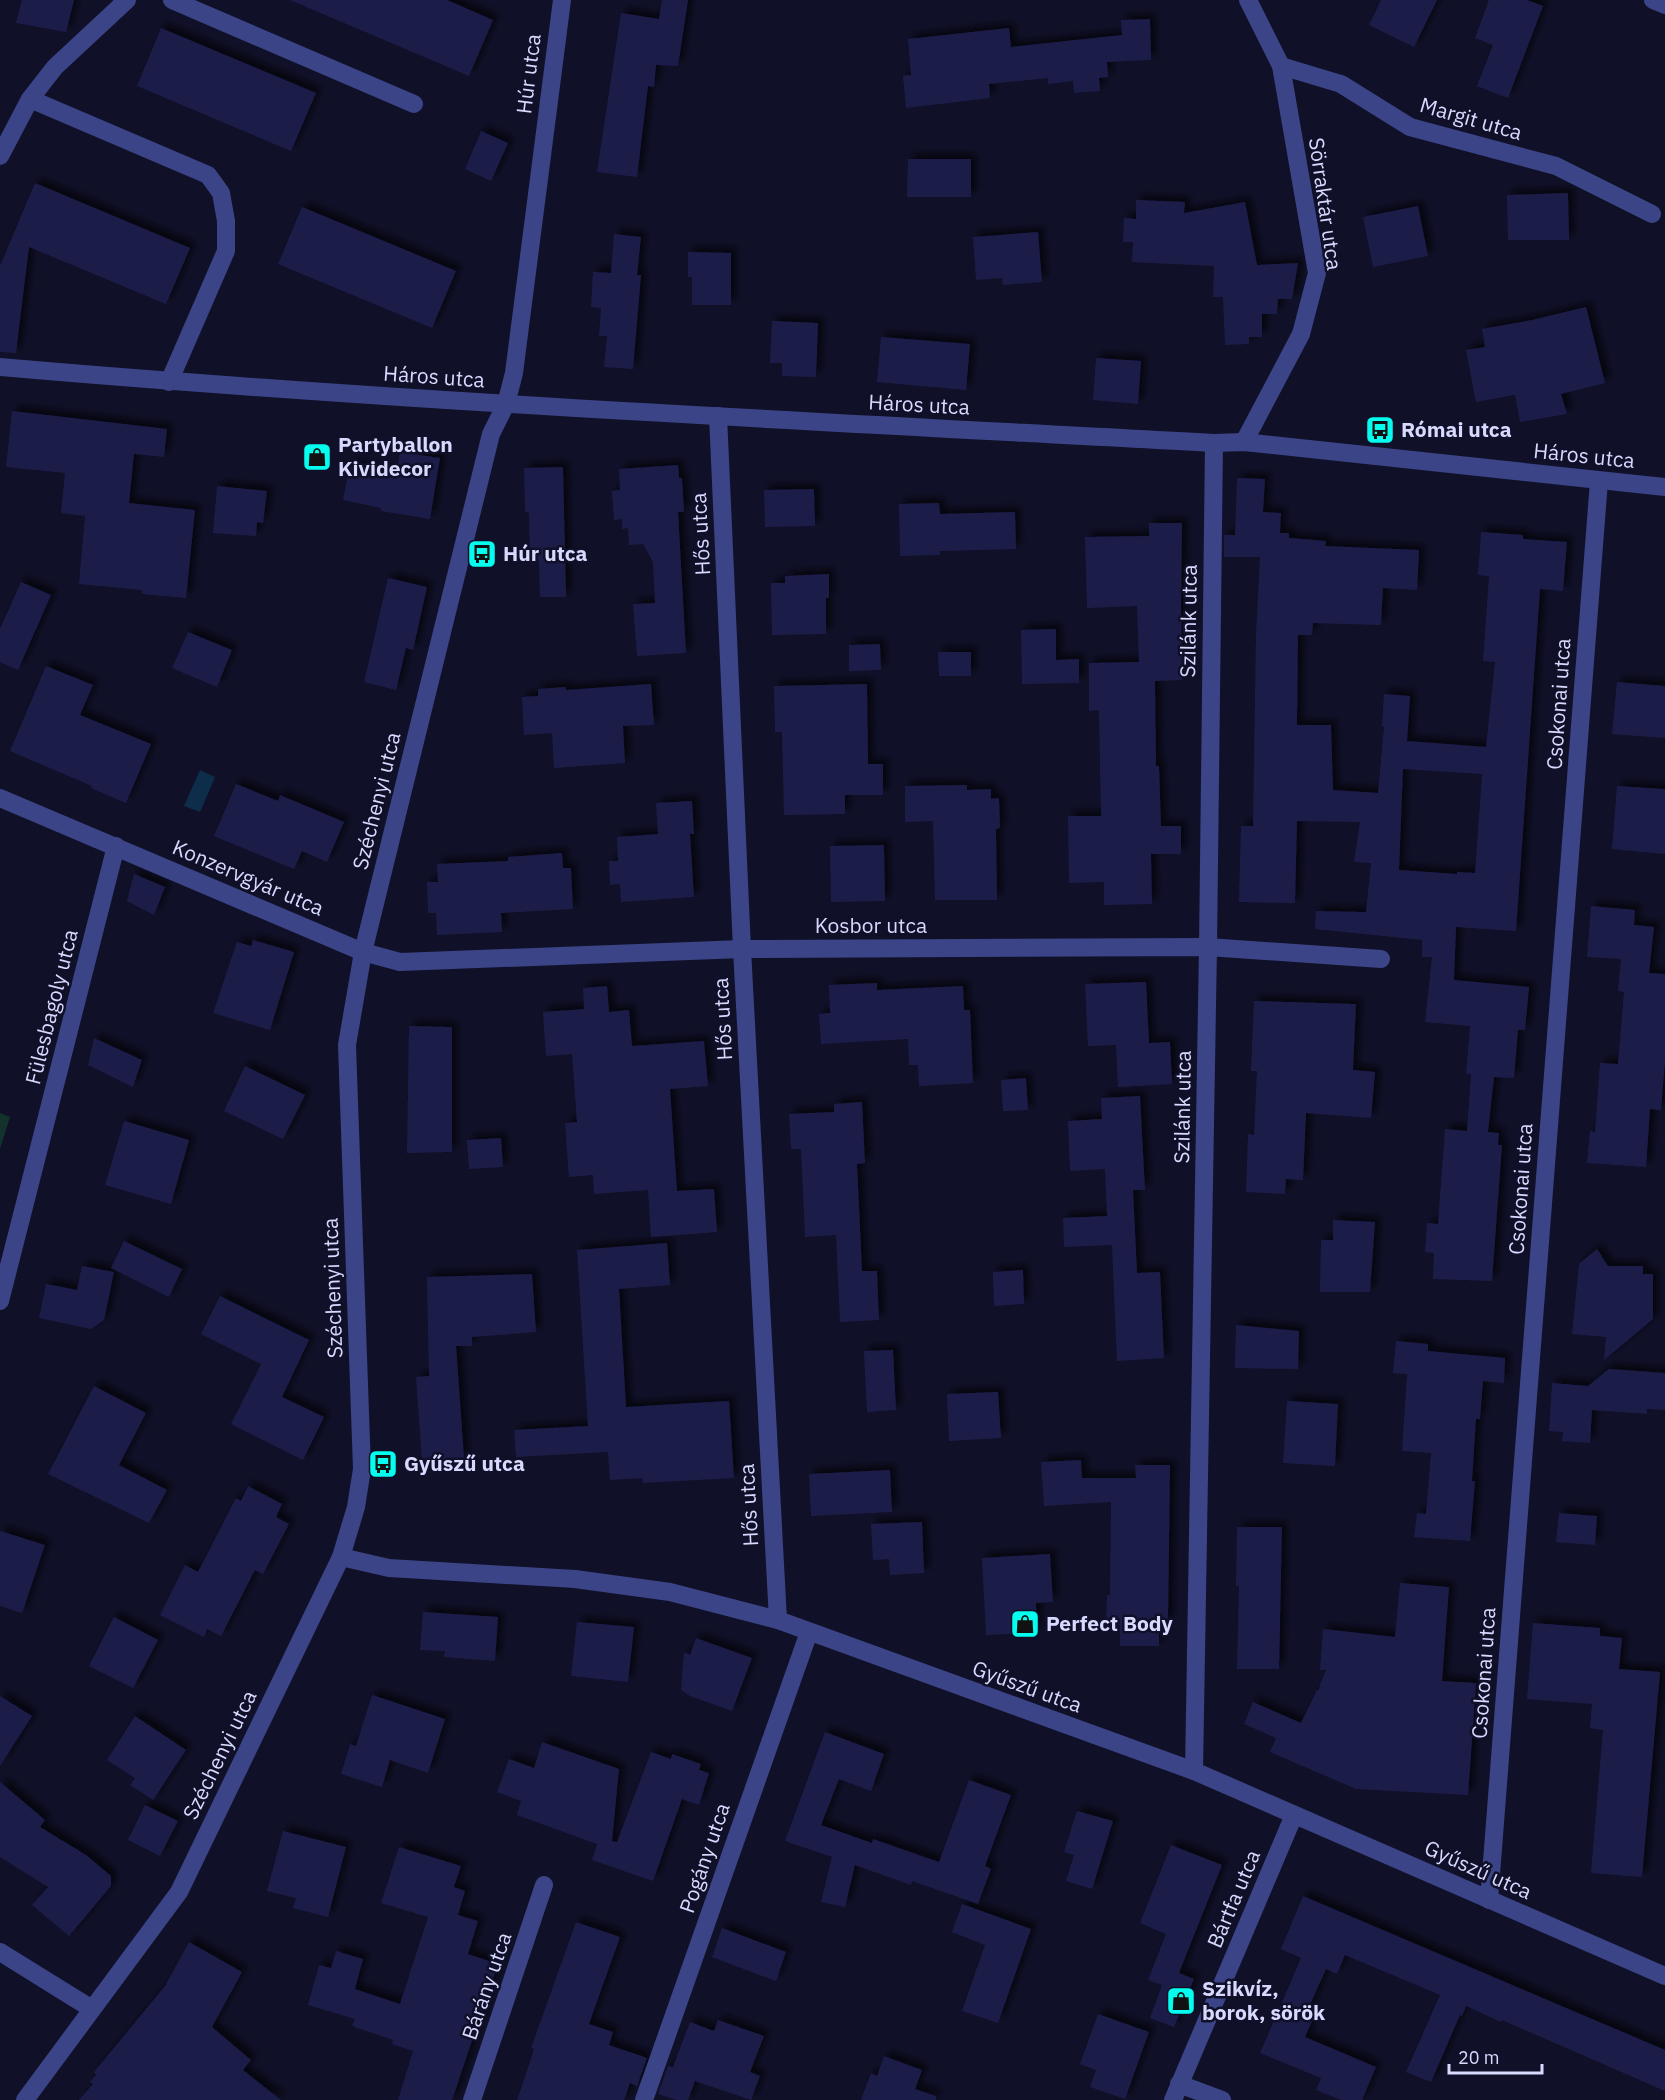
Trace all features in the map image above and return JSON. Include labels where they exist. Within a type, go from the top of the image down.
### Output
[{"type":"street","points":[[0,156],[30,99],[55,67],[128,0]]},
{"type":"street","points":[[172,0],[414,104]]},
{"type":"street","name":"Húr utca","points":[[506,404],[514,373],[561,0]]},
{"type":"street","points":[[1248,0],[1281,66]]},
{"type":"street","points":[[1653,0],[1665,5]]},
{"type":"street","name":"Margit utca","points":[[1281,66],[1341,84],[1410,127],[1556,166],[1652,214]]},
{"type":"street","name":"Sörraktár utca","points":[[1244,442],[1301,334],[1317,273],[1281,66]]},
{"type":"street","points":[[30,99],[208,175],[221,193],[226,221],[226,251],[169,382]]},
{"type":"street","name":"Háros utca","points":[[0,367],[169,382],[506,404],[1214,443],[1244,442],[1665,487]]},
{"type":"street","name":"Széchenyi utca","points":[[25,2100],[179,1892],[341,1557],[357,1508],[362,1468],[347,1045],[363,952],[491,434],[506,404]]},
{"type":"street","name":"Hős utca","points":[[718,416],[742,949],[778,1620]]},
{"type":"street","name":"Szilánk utca","points":[[1194,1771],[1214,443]]},
{"type":"street","name":"Csokonai utca","points":[[1489,1900],[1599,481]]},
{"type":"street","points":[[0,798],[116,846]]},
{"type":"street","name":"Konzervgyár utca","points":[[116,846],[363,952]]},
{"type":"street","name":"Fülesbagoly utca","points":[[0,1301],[116,846]]},
{"type":"street","name":"Kosbor utca","points":[[363,952],[400,962],[742,949],[1208,946],[1381,959]]},
{"type":"street","name":"Gyűszű utca","points":[[341,1557],[389,1568],[587,1580],[670,1592],[778,1620],[1194,1771],[1665,1976]]},
{"type":"street","name":"Pogány utca","points":[[644,2100],[809,1632]]},
{"type":"street","name":"Bártfa utca","points":[[1176,2092],[1294,1815]]},
{"type":"street","name":"Bárány utca","points":[[472,2100],[544,1885]]},
{"type":"street","points":[[0,1952],[92,2009]]},
{"type":"street","points":[[1176,2092],[1222,2100]]},
{"type":"green space","points":[[0,1113],[10,1117],[0,1149]]},
{"type":"water","points":[[200,770],[215,777],[200,812],[184,806]]},
{"type":"building","points":[[22,0],[74,0],[66,32],[16,23]]},
{"type":"building","points":[[290,0],[447,0],[493,20],[469,76]]},
{"type":"building","points":[[662,0],[688,0],[678,66],[656,65],[654,87],[648,86],[637,177],[597,172],[621,13],[659,19]]},
{"type":"building","points":[[1381,0],[1437,0],[1414,47],[1369,25]]},
{"type":"building","points":[[1489,0],[1527,0],[1543,6],[1508,98],[1477,86],[1493,45],[1475,38]]},
{"type":"building","points":[[1150,19],[1151,60],[1107,62],[1108,77],[1099,78],[1100,91],[1074,93],[1073,81],[1048,84],[1048,78],[989,84],[990,98],[906,108],[903,76],[911,75],[908,39],[1009,28],[1011,47],[1122,35],[1121,20]]},
{"type":"building","points":[[161,28],[316,93],[291,151],[137,86]]},
{"type":"building","points":[[481,131],[508,143],[491,181],[465,169]]},
{"type":"building","points":[[908,159],[971,159],[971,197],[907,197]]},
{"type":"building","points":[[35,183],[190,248],[166,304],[29,247],[16,353],[0,352],[0,266]]},
{"type":"building","points":[[1568,193],[1569,240],[1508,240],[1507,195]]},
{"type":"building","points":[[1136,200],[1185,202],[1184,213],[1245,202],[1257,265],[1298,263],[1292,299],[1278,299],[1277,314],[1262,314],[1262,337],[1249,337],[1249,344],[1225,345],[1223,297],[1213,297],[1214,266],[1132,262],[1133,242],[1123,242],[1124,218],[1136,219]]},
{"type":"building","points":[[1418,206],[1428,256],[1373,267],[1363,217]]},
{"type":"building","points":[[302,207],[456,271],[432,328],[278,264]]},
{"type":"building","points":[[1038,232],[1042,282],[1003,285],[1002,278],[976,280],[973,237]]},
{"type":"building","points":[[614,234],[641,237],[637,275],[641,275],[633,369],[604,367],[607,336],[599,336],[601,308],[591,307],[593,272],[611,273]]},
{"type":"building","points":[[688,252],[731,253],[731,305],[692,305],[692,277],[688,277]]},
{"type":"building","points":[[1586,307],[1605,383],[1561,394],[1567,414],[1520,422],[1515,395],[1476,402],[1466,350],[1485,347],[1482,329]]},
{"type":"building","points":[[772,321],[818,323],[816,377],[782,376],[782,363],[770,363]]},
{"type":"building","points":[[881,337],[970,344],[966,390],[877,382]]},
{"type":"building","points":[[1096,358],[1141,361],[1138,404],[1093,400]]},
{"type":"building","points":[[12,411],[167,429],[164,457],[134,454],[129,503],[195,510],[186,598],[142,594],[142,590],[79,584],[85,516],[61,513],[65,473],[6,467]]},
{"type":"building","points":[[400,452],[440,458],[430,519],[381,511],[381,508],[343,500],[350,464],[396,475]]},
{"type":"building","points":[[678,465],[679,478],[682,478],[684,512],[678,512],[686,653],[637,656],[633,604],[655,603],[653,562],[643,544],[629,545],[628,528],[622,529],[622,519],[614,520],[612,491],[620,490],[619,469]]},
{"type":"building","points":[[563,467],[566,597],[540,597],[539,561],[530,561],[529,513],[525,512],[524,468]]},
{"type":"building","points":[[1237,478],[1265,479],[1263,512],[1281,513],[1280,533],[1289,533],[1289,538],[1326,541],[1325,546],[1419,550],[1417,590],[1383,588],[1381,625],[1313,623],[1312,635],[1298,635],[1297,725],[1331,725],[1333,790],[1378,793],[1384,727],[1382,726],[1384,694],[1410,696],[1407,741],[1486,747],[1495,662],[1483,661],[1489,576],[1478,575],[1481,532],[1523,535],[1523,539],[1567,542],[1563,591],[1540,589],[1516,931],[1456,927],[1454,980],[1529,987],[1525,1030],[1518,1030],[1514,1078],[1494,1077],[1488,1132],[1499,1133],[1498,1145],[1502,1145],[1492,1281],[1433,1279],[1434,1253],[1425,1252],[1427,1223],[1438,1224],[1445,1129],[1467,1131],[1471,1074],[1466,1074],[1470,1026],[1425,1022],[1432,957],[1422,957],[1422,940],[1315,929],[1316,911],[1366,912],[1371,863],[1354,862],[1360,822],[1297,821],[1295,903],[1239,902],[1241,826],[1253,826],[1256,634],[1260,557],[1224,557],[1224,535],[1235,535]],"holes":[[[1403,769],[1482,774],[1475,873],[1399,870]]]},
{"type":"building","points":[[217,486],[267,491],[263,523],[257,522],[256,536],[213,533]]},
{"type":"building","points":[[814,489],[815,526],[765,527],[764,490]]},
{"type":"building","points":[[939,503],[940,514],[1015,512],[1016,549],[940,551],[940,555],[900,556],[899,504]]},
{"type":"building","points":[[1149,523],[1182,523],[1182,680],[1155,681],[1156,766],[1159,766],[1161,826],[1181,826],[1181,854],[1151,854],[1152,904],[1104,905],[1104,882],[1069,883],[1068,816],[1101,816],[1099,710],[1089,711],[1089,663],[1139,662],[1137,606],[1087,608],[1085,537],[1149,536]]},
{"type":"building","points":[[829,574],[826,634],[772,635],[771,583],[785,583],[785,576]]},
{"type":"building","points":[[388,578],[427,587],[413,650],[406,648],[396,690],[364,682]]},
{"type":"building","points":[[21,582],[51,595],[18,670],[0,662],[0,629]]},
{"type":"building","points":[[1056,629],[1056,660],[1079,659],[1079,683],[1022,684],[1021,630]]},
{"type":"building","points":[[188,632],[232,650],[217,687],[172,668]]},
{"type":"building","points":[[880,644],[881,670],[849,671],[849,645]]},
{"type":"building","points":[[938,652],[971,652],[971,676],[939,676]]},
{"type":"building","points":[[46,666],[93,685],[80,715],[151,744],[126,803],[10,751]]},
{"type":"building","points":[[1617,682],[1665,686],[1665,738],[1612,734]]},
{"type":"building","points":[[651,684],[654,725],[623,726],[625,763],[554,768],[552,733],[524,735],[522,697],[538,696],[538,689],[566,687],[566,690]]},
{"type":"building","points":[[867,684],[868,764],[883,764],[883,795],[845,795],[845,814],[784,815],[782,732],[775,732],[774,686]]},
{"type":"building","points":[[236,784],[278,801],[280,795],[344,822],[327,862],[302,851],[294,869],[214,836]]},
{"type":"building","points":[[967,785],[967,790],[991,789],[991,799],[999,798],[1000,828],[996,829],[997,900],[935,900],[933,821],[905,822],[905,786]]},
{"type":"building","points":[[1617,786],[1665,789],[1665,854],[1612,849]]},
{"type":"building","points":[[692,801],[694,834],[690,834],[694,897],[621,902],[620,884],[610,885],[609,861],[618,861],[617,837],[658,834],[656,803]]},
{"type":"building","points":[[884,845],[885,901],[831,902],[830,846]]},
{"type":"building","points":[[562,853],[563,868],[571,868],[573,909],[501,913],[502,932],[437,935],[436,913],[428,913],[427,882],[438,882],[437,864],[508,861],[508,857]]},
{"type":"building","points":[[134,874],[165,887],[154,915],[127,901]]},
{"type":"building","points":[[1591,906],[1635,910],[1634,925],[1654,927],[1649,973],[1665,974],[1665,1061],[1661,1110],[1650,1109],[1646,1167],[1587,1163],[1590,1131],[1595,1132],[1600,1063],[1618,1064],[1624,992],[1618,991],[1621,959],[1587,957]]},
{"type":"building","points":[[253,940],[294,952],[270,1030],[213,1013],[237,942],[251,946]]},
{"type":"building","points":[[1146,982],[1149,1043],[1170,1042],[1172,1084],[1118,1087],[1116,1045],[1088,1046],[1085,984]]},
{"type":"building","points":[[877,983],[877,990],[963,986],[964,1010],[970,1010],[973,1083],[919,1086],[918,1065],[909,1065],[908,1039],[821,1044],[819,1014],[830,1013],[829,985]]},
{"type":"building","points":[[607,986],[609,1012],[629,1010],[632,1046],[704,1041],[708,1086],[670,1089],[677,1191],[714,1189],[717,1232],[651,1237],[648,1190],[594,1194],[593,1175],[569,1177],[565,1123],[577,1122],[572,1054],[546,1056],[543,1012],[584,1009],[583,988]]},
{"type":"building","points":[[1254,1001],[1356,1004],[1353,1070],[1375,1072],[1371,1118],[1306,1113],[1303,1180],[1286,1179],[1285,1194],[1246,1192],[1248,1134],[1254,1135],[1257,1071],[1251,1071]]},
{"type":"building","points":[[409,1026],[452,1027],[452,1152],[407,1153]]},
{"type":"building","points":[[94,1038],[142,1060],[133,1087],[88,1065]]},
{"type":"building","points":[[245,1066],[305,1095],[283,1139],[224,1111]]},
{"type":"building","points":[[1026,1078],[1028,1110],[1003,1111],[1001,1080]]},
{"type":"building","points":[[1140,1096],[1145,1190],[1133,1190],[1137,1273],[1160,1272],[1164,1358],[1117,1361],[1112,1245],[1064,1247],[1063,1218],[1107,1216],[1105,1169],[1070,1171],[1068,1121],[1102,1119],[1101,1098]]},
{"type":"building","points":[[862,1102],[865,1163],[857,1164],[862,1271],[877,1271],[879,1320],[840,1322],[836,1235],[805,1237],[801,1149],[791,1149],[789,1114],[834,1112],[834,1104]]},
{"type":"building","points":[[124,1121],[189,1140],[171,1204],[105,1185]]},
{"type":"building","points":[[501,1138],[503,1167],[469,1169],[467,1140]]},
{"type":"building","points":[[1333,1220],[1375,1222],[1370,1292],[1320,1292],[1321,1240],[1333,1240]]},
{"type":"building","points":[[124,1241],[182,1269],[169,1297],[111,1268]]},
{"type":"building","points":[[667,1243],[670,1285],[619,1289],[626,1407],[729,1401],[734,1478],[643,1483],[642,1478],[610,1480],[608,1452],[516,1457],[514,1430],[588,1426],[577,1250]]},
{"type":"building","points":[[1597,1249],[1608,1266],[1643,1266],[1643,1274],[1653,1274],[1653,1319],[1604,1360],[1606,1337],[1572,1334],[1579,1264]]},
{"type":"building","points":[[82,1266],[114,1272],[104,1320],[91,1329],[39,1318],[46,1284],[77,1290]]},
{"type":"building","points":[[1023,1270],[1024,1304],[994,1306],[993,1272]]},
{"type":"building","points":[[532,1274],[536,1332],[472,1337],[472,1346],[456,1346],[464,1458],[422,1461],[416,1377],[429,1376],[427,1277]]},
{"type":"building","points":[[220,1296],[309,1340],[282,1397],[324,1417],[303,1460],[231,1424],[261,1364],[201,1334]]},
{"type":"building","points":[[1236,1325],[1299,1331],[1298,1369],[1235,1368]]},
{"type":"building","points":[[1396,1341],[1428,1344],[1428,1351],[1505,1358],[1504,1383],[1483,1381],[1480,1419],[1476,1419],[1472,1481],[1475,1481],[1470,1541],[1414,1537],[1417,1513],[1426,1514],[1431,1453],[1402,1451],[1407,1374],[1393,1373]]},
{"type":"building","points":[[893,1350],[896,1410],[867,1412],[864,1351]]},
{"type":"building","points":[[1609,1369],[1665,1373],[1665,1410],[1647,1409],[1647,1414],[1592,1410],[1590,1443],[1562,1441],[1563,1432],[1549,1431],[1552,1383],[1588,1386]]},
{"type":"building","points":[[94,1386],[146,1413],[119,1465],[167,1490],[149,1523],[48,1474]]},
{"type":"building","points":[[998,1392],[1001,1438],[949,1441],[947,1394]]},
{"type":"building","points":[[1287,1401],[1338,1404],[1335,1466],[1283,1463]]},
{"type":"building","points":[[1081,1460],[1082,1478],[1136,1478],[1135,1465],[1170,1465],[1168,1623],[1159,1623],[1159,1646],[1120,1646],[1120,1625],[1106,1624],[1107,1595],[1110,1595],[1111,1502],[1044,1506],[1041,1462]]},
{"type":"building","points":[[890,1470],[892,1512],[811,1516],[809,1474]]},
{"type":"building","points":[[248,1486],[282,1504],[276,1517],[289,1524],[263,1574],[255,1570],[221,1636],[207,1629],[204,1637],[160,1615],[185,1565],[198,1572],[236,1498],[241,1501]]},
{"type":"building","points":[[1559,1513],[1597,1516],[1595,1545],[1556,1542]]},
{"type":"building","points":[[922,1522],[924,1573],[890,1575],[889,1559],[873,1560],[871,1524]]},
{"type":"building","points":[[1237,1527],[1282,1527],[1279,1669],[1237,1669],[1239,1586],[1236,1586]]},
{"type":"building","points":[[0,1531],[45,1545],[22,1613],[0,1606]]},
{"type":"building","points":[[1050,1554],[1053,1602],[1036,1603],[1037,1633],[986,1635],[982,1558]]},
{"type":"building","points":[[1400,1583],[1449,1587],[1442,1681],[1476,1683],[1468,1795],[1356,1789],[1270,1752],[1276,1738],[1244,1724],[1253,1702],[1301,1723],[1319,1690],[1326,1670],[1320,1670],[1323,1629],[1395,1637]]},
{"type":"building","points":[[423,1612],[498,1617],[495,1661],[444,1657],[445,1651],[420,1650]]},
{"type":"building","points":[[114,1617],[158,1640],[133,1688],[89,1666]]},
{"type":"building","points":[[577,1622],[634,1627],[628,1682],[571,1676]]},
{"type":"building","points":[[1533,1623],[1600,1628],[1600,1636],[1622,1638],[1619,1669],[1660,1672],[1642,1877],[1591,1873],[1603,1730],[1590,1728],[1592,1704],[1527,1699]]},
{"type":"building","points":[[696,1638],[752,1658],[732,1711],[690,1696],[681,1690],[684,1652],[690,1655]]},
{"type":"building","points":[[372,1695],[445,1719],[428,1773],[390,1760],[382,1787],[341,1774],[350,1744],[356,1746]]},
{"type":"building","points":[[0,1696],[32,1716],[0,1766]]},
{"type":"building","points":[[135,1716],[186,1750],[153,1800],[130,1785],[135,1778],[107,1760]]},
{"type":"building","points":[[825,1732],[884,1754],[871,1791],[839,1779],[821,1825],[872,1843],[873,1839],[939,1862],[969,1780],[1011,1795],[985,1866],[991,1869],[978,1904],[912,1881],[911,1885],[855,1865],[845,1907],[821,1902],[832,1857],[785,1841]]},
{"type":"building","points":[[542,1742],[619,1769],[612,1841],[617,1842],[651,1752],[671,1759],[672,1754],[701,1764],[699,1770],[709,1773],[699,1805],[682,1799],[653,1881],[592,1860],[597,1844],[517,1815],[521,1801],[497,1792],[509,1759],[534,1768]]},
{"type":"building","points":[[0,1782],[45,1820],[40,1827],[86,1855],[111,1876],[111,1886],[69,1936],[32,1905],[48,1887],[0,1857]]},
{"type":"building","points":[[145,1805],[178,1821],[160,1856],[128,1840]]},
{"type":"building","points":[[1077,1811],[1113,1821],[1092,1889],[1066,1881],[1074,1855],[1064,1852]]},
{"type":"building","points":[[283,1831],[346,1847],[328,1917],[293,1908],[296,1898],[267,1891]]},
{"type":"building","points":[[1171,1845],[1222,1865],[1179,1973],[1194,1979],[1174,2027],[1150,2018],[1162,1985],[1148,1980],[1166,1934],[1140,1923]]},
{"type":"building","points":[[399,1847],[461,1866],[454,1887],[465,1891],[458,1915],[478,1921],[468,1954],[498,1964],[452,2100],[398,2100],[413,2051],[392,2044],[393,2040],[352,2026],[355,2019],[308,2005],[319,1965],[331,1968],[336,1951],[363,1959],[355,1989],[400,2004],[428,1917],[381,1903]]},
{"type":"building","points":[[1303,1896],[1665,2050],[1665,2091],[1466,2006],[1431,2082],[1406,2072],[1440,1995],[1345,1955],[1337,1974],[1326,1969],[1304,2018],[1312,2021],[1305,2037],[1376,2067],[1362,2100],[1341,2100],[1316,2090],[1321,2078],[1260,2053],[1301,1958],[1281,1949]]},
{"type":"building","points":[[962,1904],[1031,1929],[998,2023],[962,2011],[985,1945],[952,1932]]},
{"type":"building","points":[[576,1922],[620,1937],[589,2024],[613,2032],[609,2045],[647,2058],[637,2086],[630,2083],[624,2100],[517,2100],[534,2049],[531,2048]]},
{"type":"building","points":[[722,1928],[786,1952],[776,1981],[712,1957]]},
{"type":"building","points":[[189,1942],[242,1972],[212,2027],[251,2060],[243,2070],[281,2100],[79,2100],[93,2084],[90,2082],[96,2075],[94,2072],[165,1986]]},
{"type":"building","points":[[1098,2014],[1149,2032],[1125,2099],[1090,2087],[1096,2070],[1080,2064]]},
{"type":"building","points":[[718,2020],[764,2036],[750,2072],[760,2076],[751,2100],[695,2081],[688,2100],[676,2100],[658,2094],[668,2066],[673,2067],[690,2022],[714,2031]]},
{"type":"building","points":[[884,2056],[922,2070],[915,2089],[936,2096],[936,2100],[861,2100],[871,2073],[877,2076]]},
{"type":"place","name":"Római utca","points":[[1380,430]]},
{"type":"place","name":"Partyballon Kividecor","points":[[317,457]]},
{"type":"place","name":"Húr utca","points":[[482,554]]},
{"type":"place","name":"Gyűszű utca","points":[[383,1464]]},
{"type":"place","name":"Perfect Body","points":[[1025,1624]]},
{"type":"place","name":"Szikvíz, borok, sörök","points":[[1181,2001]]}]
